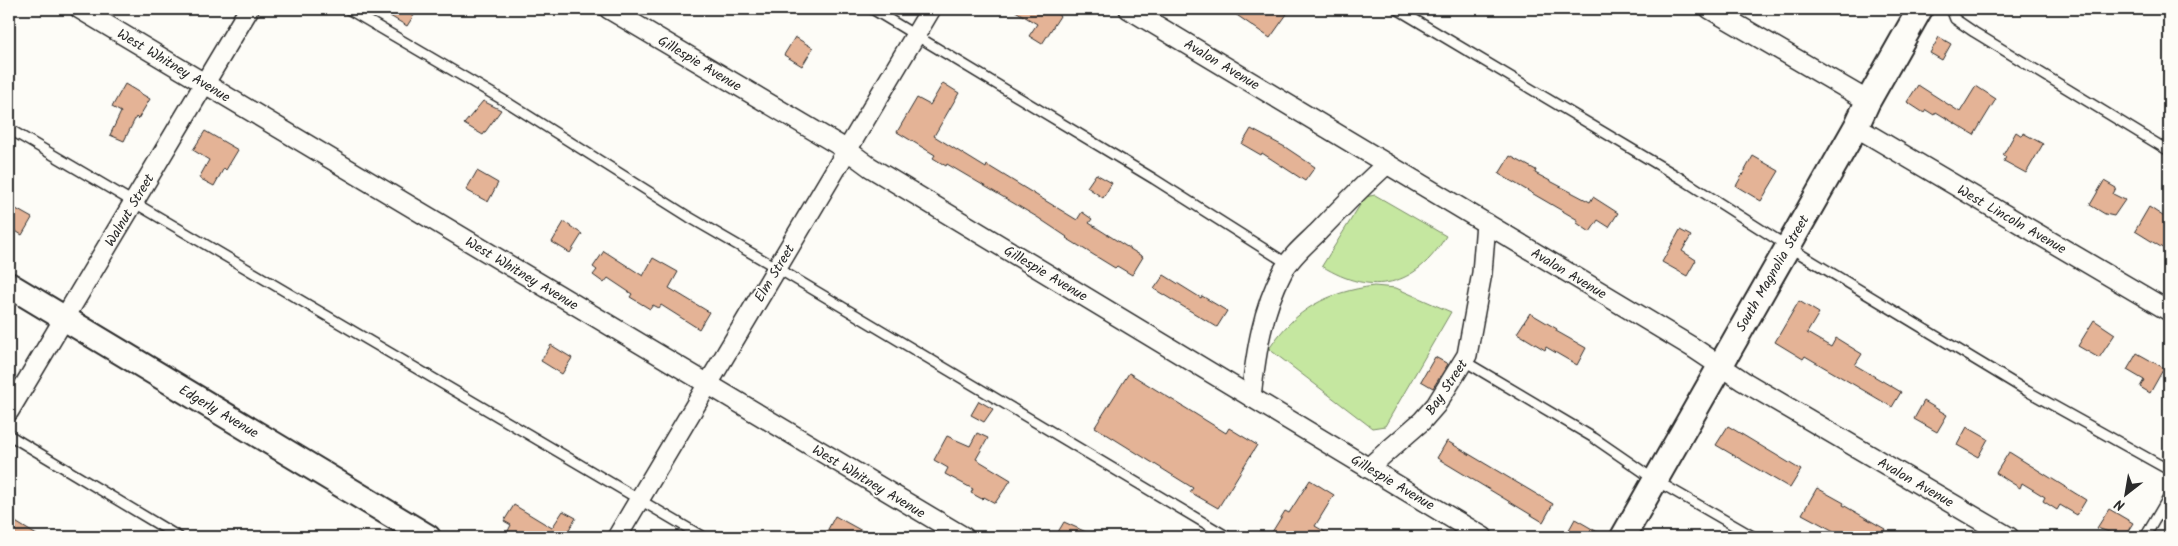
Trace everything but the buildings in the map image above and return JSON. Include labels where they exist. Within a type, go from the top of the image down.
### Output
[{"type":"street","name":"West Whitney Avenue","points":[[80,9],[964,537]]},
{"type":"street","name":"Walnut Street","points":[[9,411],[249,9]]},
{"type":"street","name":"Gillespie Avenue","points":[[609,9],[847,150],[878,172],[1483,537]]},
{"type":"street","name":"Elm Street","points":[[617,537],[931,9]]},
{"type":"street","name":"Avalon Avenue","points":[[1129,9],[1692,347],[1720,366],[2009,537]]},
{"type":"street","name":"South Magnolia Street","points":[[1623,537],[1856,127],[1920,9]]},
{"type":"street","points":[[1715,10],[1868,102]]},
{"type":"street","name":"West Lincoln Avenue","points":[[1856,127],[2169,311]]},
{"type":"street","points":[[1251,397],[1257,349],[1264,318],[1275,287],[1288,264],[1299,249],[1366,182],[1388,164]]},
{"type":"street","name":"Bay Street","points":[[1368,468],[1422,421],[1436,405],[1467,355],[1477,309],[1486,223]]},
{"type":"street","name":"Edgerly Avenue","points":[[9,285],[428,537]]},
{"type":"lane","points":[[348,9],[510,104],[688,217],[1228,537]]},
{"type":"lane","points":[[872,9],[1154,179],[1288,264]]},
{"type":"lane","points":[[1397,9],[1682,178],[1787,246],[2027,391],[2169,470]]},
{"type":"lane","points":[[1951,9],[1955,19],[1974,32],[2169,151]]},
{"type":"lane","points":[[9,129],[703,537]]},
{"type":"lane","points":[[1464,360],[1594,438],[1655,480],[1754,537]]},
{"type":"lane","points":[[9,435],[179,537]]},
{"type":"lane","points":[[2145,537],[2169,496]]},
{"type":"green space","points":[[1375,195],[1446,236],[1421,267],[1407,276],[1392,282],[1375,284],[1358,282],[1340,276],[1322,266],[1365,197]]},
{"type":"green space","points":[[1374,286],[1396,288],[1451,312],[1385,426],[1372,428],[1269,349],[1290,323],[1314,305],[1342,293]]}]
